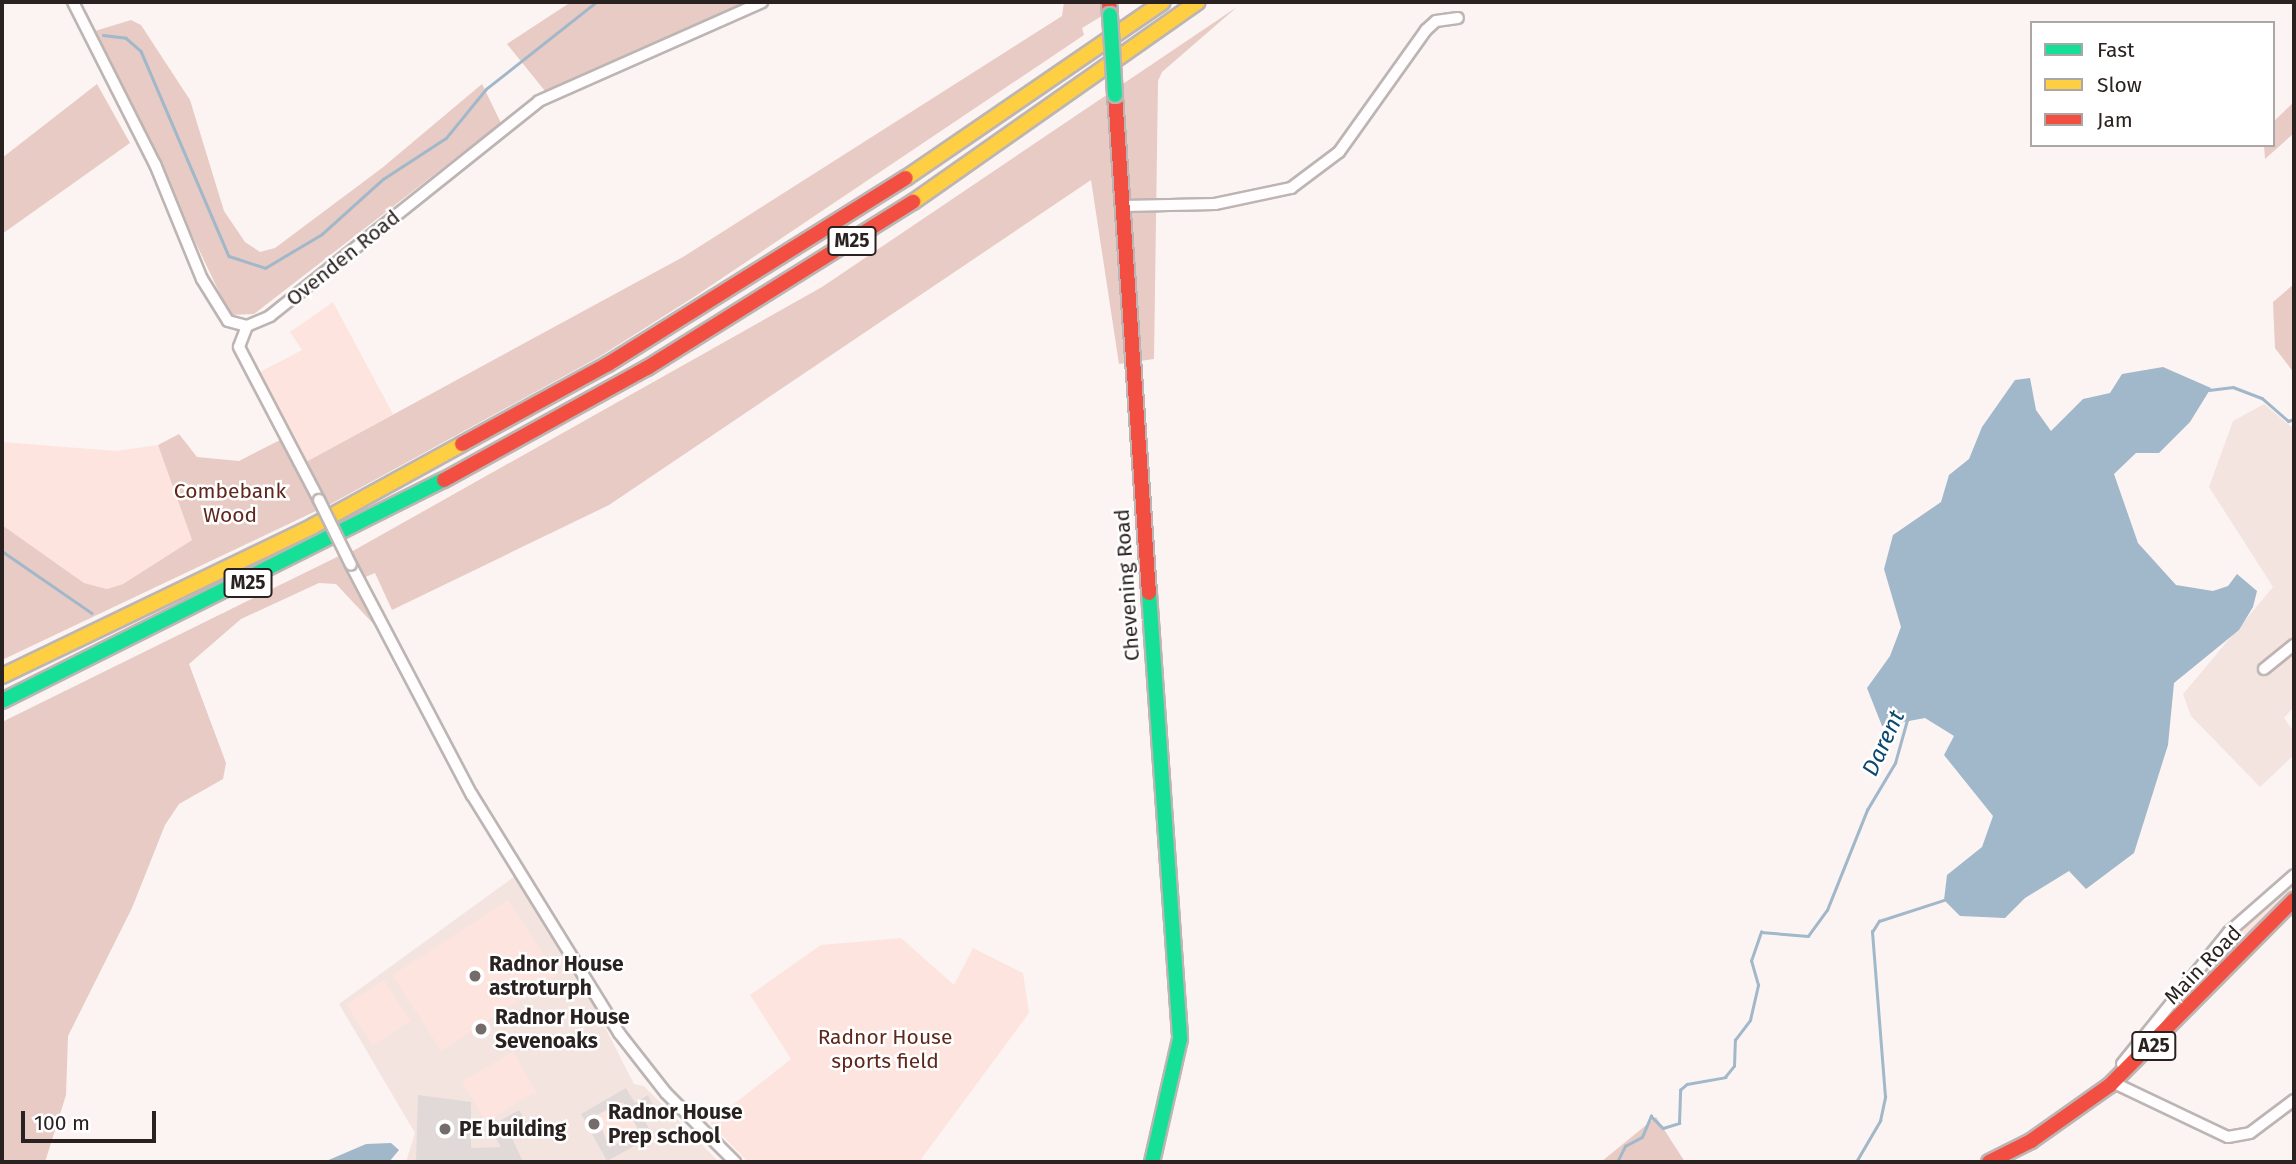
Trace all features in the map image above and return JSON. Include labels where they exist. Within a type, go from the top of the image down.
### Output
[{"type":"main road","name":"M25","points":[[1130,22],[1153,2]]},
{"type":"main road","name":"M25","points":[[2,676],[324,520],[619,358],[894,186],[1130,22],[1163,2]]},
{"type":"main road","name":"M25","points":[[2,701],[383,514],[647,368],[908,205],[1198,2]]},
{"type":"main road","name":"Chevening Road","points":[[1109,8],[1180,1040],[1152,1162]]},
{"type":"main road","name":"Main Road","points":[[1989,1162],[2031,1141],[2110,1085],[2294,900]]},
{"type":"street","points":[[73,2],[155,164],[202,279],[228,321],[351,565],[472,795],[650,1076],[735,1162]]},
{"type":"street","name":"Ovenden Road","points":[[247,326],[270,316],[539,100],[762,2]]},
{"type":"street","points":[[1124,206],[1215,204],[1291,188],[1339,152],[1426,30],[1436,21],[1458,18]]},
{"type":"street","points":[[228,321],[247,326],[239,347]]},
{"type":"street","points":[[2264,669],[2294,645]]},
{"type":"street","points":[[2294,875],[2203,961],[2110,1085],[2228,1138],[2250,1133],[2294,1100]]},
{"type":"shaded area","points":[[2264,404],[2294,429],[2294,707],[2284,718],[2294,732],[2294,755],[2260,787],[2191,716],[2183,694],[2273,587],[2209,487],[2233,421]]},
{"type":"shaded area","name":"Radnor House Sevenoaks","points":[[515,876],[585,988],[634,1084],[644,1086],[719,1162],[406,1162],[415,1133],[339,1004]]},
{"type":"green space","points":[[571,2],[746,2],[545,91],[507,44]]},
{"type":"green space","points":[[1064,2],[1101,2],[1102,16],[1082,28],[1084,35],[694,297],[599,357],[329,505],[304,463],[683,257],[1062,16]]},
{"type":"green space","points":[[1237,7],[1162,72],[1158,81],[1154,359],[1119,364],[1091,180],[609,505],[392,610],[375,573],[363,578],[351,552],[822,287]]},
{"type":"green space","points":[[131,20],[141,25],[190,100],[224,211],[245,242],[260,252],[275,248],[382,168],[482,84],[501,123],[254,314],[230,315],[95,31]]},
{"type":"green space","points":[[97,84],[130,143],[2,234],[2,158]]},
{"type":"green space","points":[[2294,102],[2294,133],[2265,159],[2264,147],[2275,147],[2275,120]]},
{"type":"green space","points":[[2294,284],[2294,373],[2275,348],[2273,302]]},
{"type":"green space","points":[[333,302],[393,414],[304,463],[258,373],[302,350],[290,332]]},
{"type":"green space","name":"Combebank Wood","points":[[179,434],[197,457],[239,461],[282,439],[318,510],[2,660],[2,525],[84,583],[107,589],[123,584],[192,540],[158,445]]},
{"type":"green space","points":[[2,442],[116,451],[158,445],[192,540],[123,584],[107,589],[84,583],[2,525]]},
{"type":"green space","points":[[341,555],[381,632],[336,584],[319,583],[241,619],[189,664],[226,763],[223,779],[179,804],[165,825],[132,908],[68,1036],[66,1095],[45,1162],[2,1162],[2,722]]},
{"type":"green space","points":[[2294,880],[2294,890],[2151,1033],[2224,943]]},
{"type":"green space","name":"Radnor House astroturph","points":[[508,900],[557,975],[441,1051],[392,975]]},
{"type":"green space","name":"Radnor House sports field","points":[[901,938],[954,985],[973,948],[1023,973],[1029,1013],[919,1162],[748,1162],[710,1123],[791,1059],[750,995],[821,945]]},
{"type":"green space","points":[[384,980],[411,1021],[373,1046],[346,1005]]},
{"type":"green space","points":[[513,1052],[536,1092],[485,1121],[462,1082]]},
{"type":"green space","points":[[622,1101],[639,1131],[609,1148],[597,1115]]},
{"type":"green space","points":[[1656,1117],[1685,1162],[1601,1162]]},
{"type":"water","points":[[2163,367],[2211,388],[2190,422],[2159,453],[2136,453],[2114,474],[2138,543],[2176,585],[2213,591],[2228,586],[2237,574],[2257,591],[2253,607],[2239,630],[2174,683],[2168,745],[2134,853],[2086,889],[2069,871],[2025,898],[2005,918],[1960,916],[1944,900],[1947,875],[1982,847],[1993,816],[1944,755],[1954,736],[1925,718],[1882,726],[1867,688],[1890,656],[1901,627],[1884,569],[1893,535],[1941,502],[1949,475],[1969,459],[1982,427],[2015,380],[2030,378],[2036,410],[2051,431],[2083,399],[2110,393],[2122,374]]},
{"type":"water","points":[[391,1143],[399,1150],[389,1162],[324,1162],[366,1144]]},
{"type":"building","name":"Radnor House Prep school","points":[[626,1088],[635,1103],[648,1095],[657,1112],[645,1121],[653,1136],[607,1161],[581,1114]],"holes":[[[623,1102],[639,1131],[609,1148],[597,1115]]]},
{"type":"building","name":"PE building","points":[[418,1095],[471,1102],[471,1148],[501,1147],[489,1127],[519,1110],[529,1128],[512,1138],[523,1162],[416,1162]]},
{"type":"waterway","points":[[103,35],[126,38],[141,51],[229,256],[265,268],[322,234],[383,179],[446,138],[486,89],[596,2]]},
{"type":"waterway","name":"Darent","points":[[2209,390],[2233,387],[2262,398],[2288,421],[2294,419]]},
{"type":"waterway","points":[[2,551],[92,613]]},
{"type":"waterway","name":"Darent","points":[[1617,1162],[1625,1146],[1642,1137],[1651,1116],[1663,1128],[1679,1123],[1680,1090],[1687,1084],[1725,1077],[1734,1066],[1735,1040],[1750,1020],[1758,985],[1751,961],[1761,932],[1808,936],[1827,910],[1867,810],[1895,763],[1907,720]]},
{"type":"waterway","points":[[1856,1162],[1880,1121],[1885,1097],[1872,932],[1879,921],[1944,900]]},
{"type":"traffic: fast","points":[[1110,15],[1115,95]]},
{"type":"traffic: fast","points":[[2,701],[444,480]]},
{"type":"traffic: fast","points":[[1149,593],[1180,1039],[1152,1162]]},
{"type":"traffic: slow","points":[[906,178],[1163,2]]},
{"type":"traffic: slow","points":[[913,202],[1198,2]]},
{"type":"traffic: slow","points":[[2,676],[313,526],[462,444]]},
{"type":"traffic: jam","points":[[1109,2],[1110,15]]},
{"type":"traffic: jam","points":[[1115,95],[1149,593]]},
{"type":"traffic: jam","points":[[462,444],[608,364],[906,178]]},
{"type":"traffic: jam","points":[[444,480],[647,368],[913,202]]},
{"type":"traffic: jam","points":[[1989,1162],[2031,1141],[2110,1085],[2294,900]]},
{"type":"place","name":"Radnor House astroturph","points":[[475,976]]},
{"type":"place","name":"Radnor House Sevenoaks","points":[[481,1029]]},
{"type":"place","name":"Radnor House Prep school","points":[[594,1124]]},
{"type":"place","name":"PE building","points":[[445,1129]]}]
